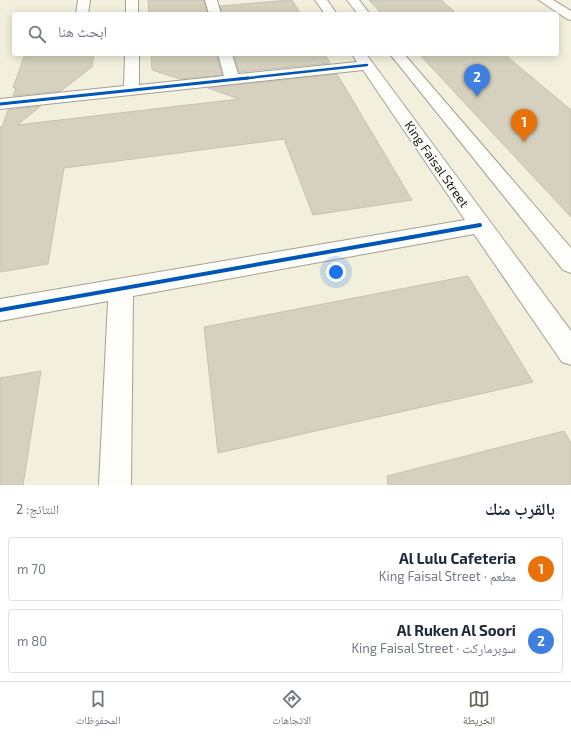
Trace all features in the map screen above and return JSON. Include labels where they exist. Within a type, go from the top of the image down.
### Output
[{"type":"street","points":[[82,12],[84,0]]},
{"type":"street","points":[[132,0],[132,12]]},
{"type":"street","points":[[211,0],[214,12]]},
{"type":"street","points":[[321,0],[330,12]]},
{"type":"street","points":[[353,0],[362,12]]},
{"type":"street","points":[[545,0],[571,16]]},
{"type":"street","points":[[131,90],[132,56]]},
{"type":"street","points":[[226,56],[232,79]]},
{"type":"street","points":[[399,56],[571,264]]},
{"type":"street","points":[[0,104],[232,79],[363,59]]},
{"type":"street","name":"King Faisal Street","points":[[363,59],[571,353]]},
{"type":"street","points":[[0,310],[480,225]]},
{"type":"street","points":[[115,485],[121,289]]},
{"type":"building","points":[[148,0],[204,0],[207,12],[149,12]]},
{"type":"building","points":[[292,0],[300,12],[222,12],[220,6]]},
{"type":"building","points":[[369,0],[441,0],[455,12],[380,12]]},
{"type":"building","points":[[24,56],[94,56],[92,67],[61,91],[13,96],[16,88],[13,88]]},
{"type":"building","points":[[151,56],[217,56],[222,75],[180,79],[152,70]]},
{"type":"building","points":[[235,56],[326,56],[330,63],[239,72]]},
{"type":"building","points":[[421,56],[506,56],[571,110],[571,217]]},
{"type":"building","points":[[337,74],[412,200],[313,215],[284,139],[64,168],[48,264],[0,272],[0,127],[2,127],[8,110],[41,106],[17,125],[239,99],[208,88]]},
{"type":"building","points":[[468,276],[533,382],[218,453],[204,327]]},
{"type":"building","points":[[41,371],[23,485],[0,485],[0,378]]},
{"type":"building","points":[[564,431],[571,443],[571,485],[388,485],[387,476]]},
{"type":"cycle path","points":[[0,104],[367,65]]},
{"type":"cycle path","points":[[0,310],[480,225]]},
{"type":"place","name":"Al Ruken Al Soori","points":[[477,97]]},
{"type":"place","name":"Al Lulu Cafeteria","points":[[524,142]]}]
